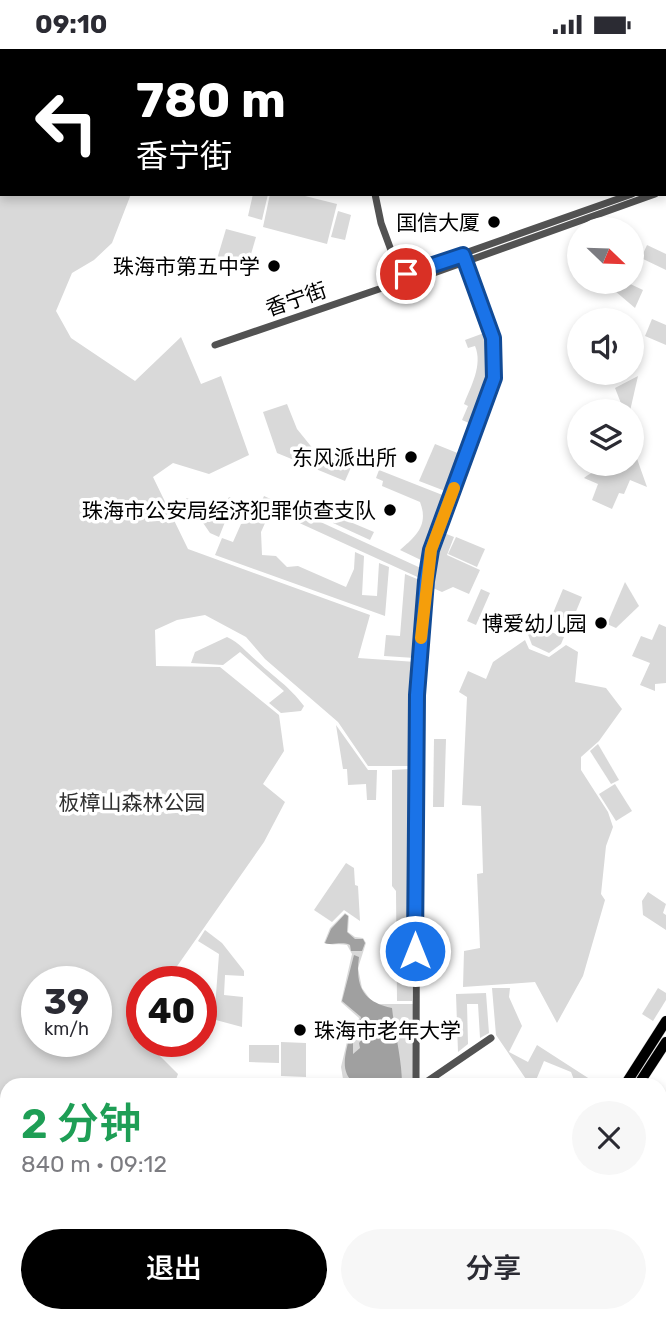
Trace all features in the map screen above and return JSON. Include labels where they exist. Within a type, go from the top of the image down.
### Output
[{"type":"main road","points":[[629,1078],[666,1021]]},
{"type":"main road","points":[[643,1078],[666,1042]]},
{"type":"street","points":[[375,196],[381,223],[402,280]]},
{"type":"street","points":[[464,258],[627,196]]},
{"type":"street","points":[[464,258],[649,196]]},
{"type":"street","points":[[416,1078],[417,695],[426,581],[431,550],[494,378],[493,338],[464,258]]},
{"type":"street","name":"香宁街","points":[[215,345],[464,258]]},
{"type":"street","points":[[432,1078],[491,1038]]},
{"type":"green space","name":"板樟山森林公园","points":[[0,196],[130,196],[112,243],[94,260],[72,273],[56,311],[71,338],[135,381],[181,337],[201,384],[221,376],[249,455],[209,474],[173,463],[153,477],[188,549],[370,615],[358,658],[416,662],[412,766],[368,766],[338,722],[265,659],[246,637],[205,615],[177,620],[155,630],[156,666],[220,667],[279,715],[284,751],[263,784],[285,802],[264,842],[177,966],[126,966],[126,1057],[161,1057],[178,1074],[177,1078],[0,1078]]},
{"type":"green space","points":[[253,196],[268,196],[262,220],[248,216]]},
{"type":"green space","points":[[270,196],[305,196],[337,204],[327,244],[263,227]]},
{"type":"green space","points":[[338,211],[351,215],[345,240],[331,237]]},
{"type":"green space","points":[[226,229],[256,237],[247,268],[217,259]]},
{"type":"green space","points":[[647,245],[666,254],[666,270],[644,259]]},
{"type":"green space","points":[[619,294],[641,294],[635,308]]},
{"type":"green space","points":[[652,319],[666,325],[666,345],[645,336]]},
{"type":"green space","points":[[484,333],[488,376],[471,424],[462,420],[468,406],[464,404],[478,361],[475,346],[468,348],[465,340]]},
{"type":"green space","points":[[621,385],[636,385],[633,399],[619,399],[615,388]]},
{"type":"green space","points":[[287,404],[297,429],[314,450],[352,465],[345,481],[277,453],[263,412]]},
{"type":"green space","points":[[435,444],[460,454],[445,491],[419,481]]},
{"type":"green space","points":[[379,470],[445,496],[423,561],[400,550],[416,535],[422,524],[420,502],[382,486],[383,481],[376,478]]},
{"type":"green space","points":[[643,476],[647,487],[630,480],[624,494],[619,493],[612,509],[592,500],[598,484],[584,478]]},
{"type":"green space","points":[[264,496],[425,570],[424,580],[260,505]]},
{"type":"green space","points":[[229,497],[238,501],[231,518],[227,517],[219,537],[210,533],[186,498],[200,501],[215,521]]},
{"type":"green space","points":[[255,505],[270,512],[261,532],[262,555],[276,556],[287,567],[298,566],[346,587],[354,569],[355,552],[364,556],[362,595],[377,596],[379,563],[389,567],[385,616],[215,555],[222,538],[233,542],[241,524],[248,523]]},
{"type":"green space","points":[[336,516],[374,532],[370,540],[333,523]]},
{"type":"green space","points":[[439,531],[454,537],[447,555],[480,570],[469,594],[453,587],[442,592],[426,585],[432,550]]},
{"type":"green space","points":[[456,537],[485,549],[477,567],[448,554]]},
{"type":"green space","points":[[405,574],[422,581],[415,658],[384,656],[386,635],[400,636]]},
{"type":"green space","points":[[625,582],[639,606],[616,628],[607,624]]},
{"type":"green space","points":[[481,589],[490,593],[476,625],[467,621]]},
{"type":"green space","points":[[563,589],[582,597],[572,621],[553,613]]},
{"type":"green space","points":[[523,621],[564,637],[561,644],[549,653],[532,645]]},
{"type":"green space","points":[[659,624],[666,627],[666,683],[655,684],[655,691],[640,685],[650,663],[632,656],[641,636],[652,640]]},
{"type":"green space","points":[[227,637],[240,645],[293,693],[304,706],[301,711],[281,713],[269,703],[284,691],[240,652],[223,665],[191,663],[195,652]]},
{"type":"green space","points":[[525,640],[529,649],[549,657],[566,645],[578,652],[575,682],[606,688],[622,709],[599,741],[581,757],[581,770],[608,812],[613,827],[606,846],[601,894],[605,900],[583,976],[557,1023],[535,982],[463,987],[464,951],[480,948],[477,874],[483,873],[481,806],[462,805],[467,697],[459,692],[468,671],[486,679],[493,662]]},
{"type":"green space","points":[[336,725],[368,770],[377,770],[376,800],[367,800],[366,784],[348,785],[347,769],[343,769]]},
{"type":"green space","points":[[434,739],[446,739],[444,807],[433,807]]},
{"type":"green space","points":[[598,744],[619,780],[611,784],[590,751]]},
{"type":"green space","points":[[410,769],[412,1001],[397,1001],[396,891],[392,886],[392,770]]},
{"type":"green space","points":[[615,784],[632,811],[616,821],[599,794]]},
{"type":"green space","points":[[346,863],[354,868],[360,921],[344,910],[332,922],[314,910]]},
{"type":"green space","points":[[648,892],[666,904],[663,913],[666,915],[666,930],[643,915],[642,901]]},
{"type":"green space","points":[[345,913],[349,916],[348,932],[363,938],[366,943],[358,968],[362,988],[370,999],[376,1004],[414,1004],[415,1078],[343,1078],[341,1067],[349,1033],[357,1028],[359,1018],[341,1002],[352,954],[347,945],[324,943],[330,928]]},
{"type":"green space","points":[[205,930],[222,943],[244,971],[244,976],[225,975],[224,995],[243,997],[242,1027],[217,1020],[219,954],[198,941]]},
{"type":"green space","points":[[492,988],[510,988],[509,997],[522,1026],[509,1052],[528,1062],[537,1045],[588,1078],[573,1078],[571,1072],[544,1061],[537,1078],[525,1078],[496,1035]]},
{"type":"green space","points":[[658,988],[666,993],[666,1000],[653,1021],[642,1014]]},
{"type":"green space","points":[[486,993],[489,1033],[480,1038],[478,1004],[467,1004],[468,1044],[458,1052],[456,994]]},
{"type":"green space","points":[[281,1042],[306,1043],[306,1077],[281,1076]]},
{"type":"green space","points":[[249,1045],[279,1045],[279,1063],[249,1062]]},
{"type":"shaded area","points":[[345,914],[348,916],[347,932],[355,939],[363,939],[365,943],[362,951],[351,951],[350,945],[347,944],[325,943],[331,929]]},
{"type":"shaded area","points":[[354,955],[359,957],[358,976],[363,991],[374,1002],[392,1008],[402,1078],[349,1078],[345,1060],[350,1033],[353,1035],[353,1054],[360,1048],[363,1033],[358,1029],[361,1017],[342,1001]]},
{"type":"slow traffic","points":[[421,638],[431,550],[454,488]]},
{"type":"place","name":"国信大厦","points":[[494,222]]},
{"type":"place","name":"珠海市第五中学","points":[[274,266]]},
{"type":"place","name":"东风派出所","points":[[411,457]]},
{"type":"place","name":"珠海市公安局经济犯罪侦查支队","points":[[390,510]]},
{"type":"place","name":"博爱幼儿园","points":[[601,623]]},
{"type":"place","name":"珠海市老年大学","points":[[300,1030]]},
{"type":"route","points":[[406,274],[463,255],[493,338],[494,378],[431,550],[426,581],[417,695],[415,951]]}]
